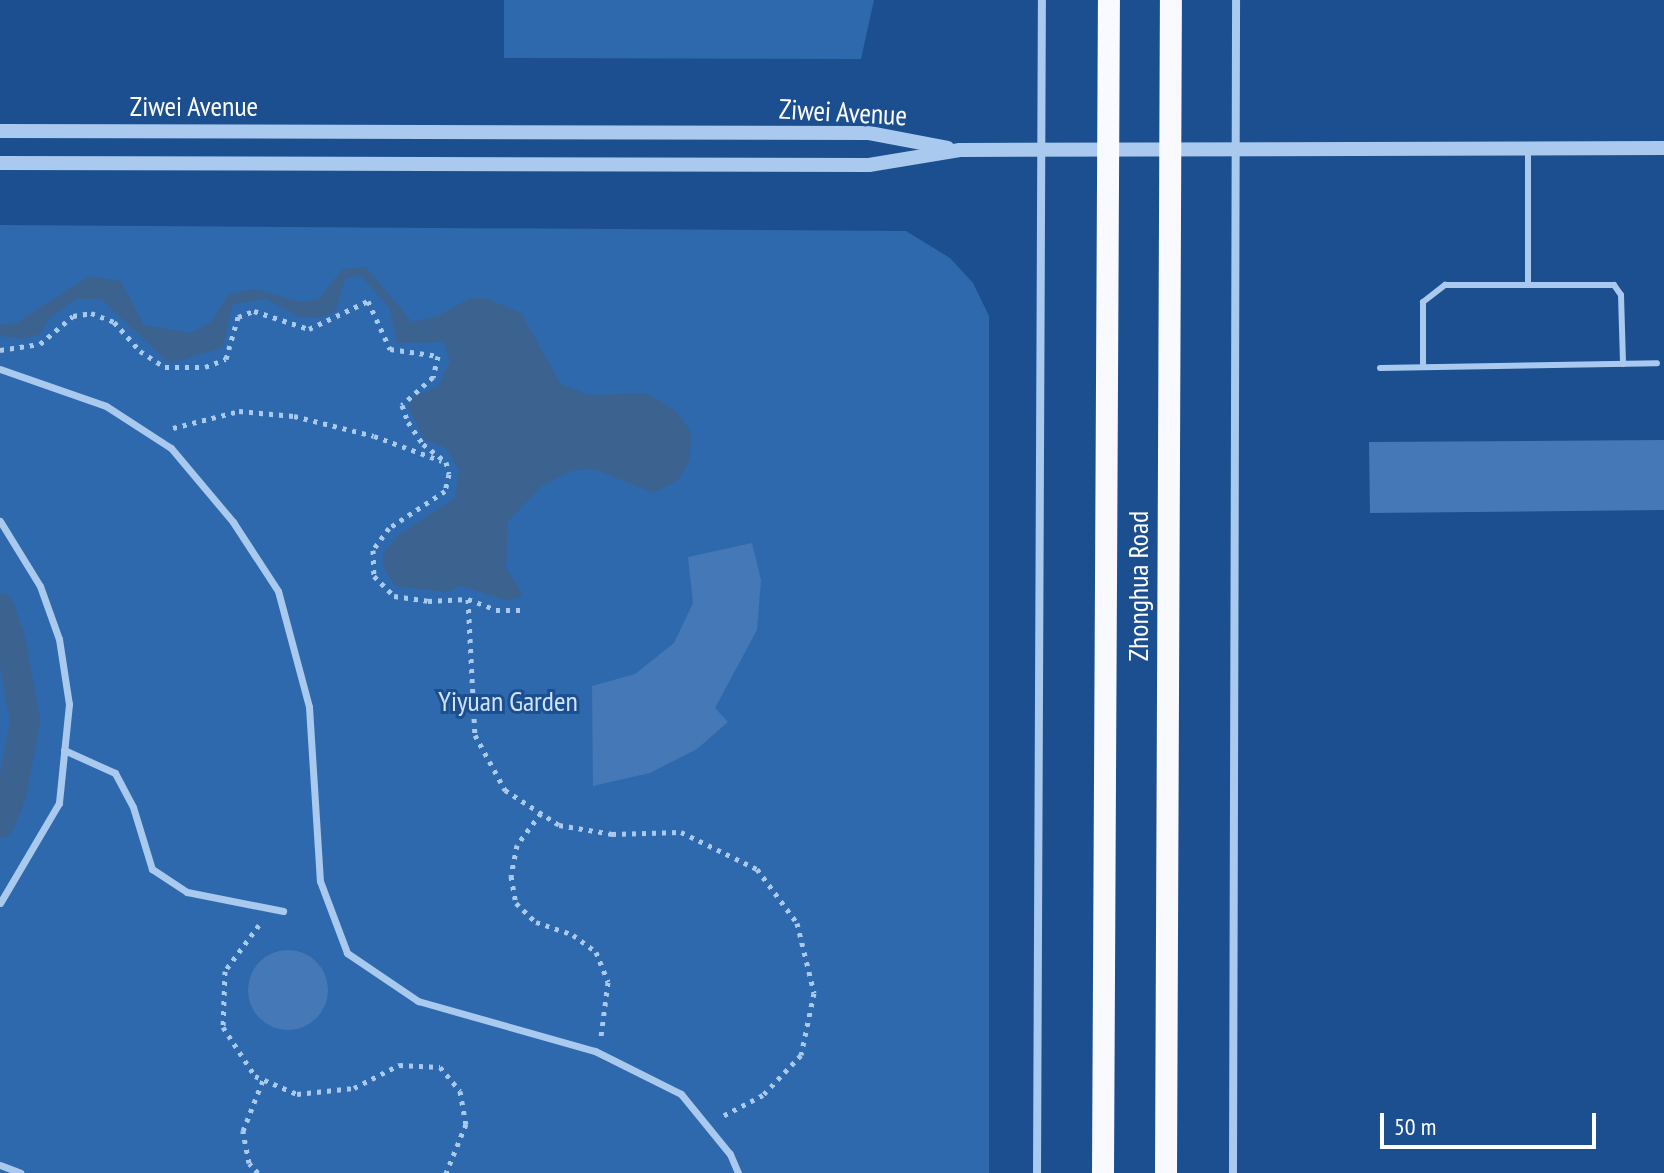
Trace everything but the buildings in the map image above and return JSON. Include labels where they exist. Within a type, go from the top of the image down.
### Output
[{"type":"highway","name":"Zhonghua Road","points":[[1103,1173],[1109,0]]},
{"type":"highway","name":"Zhonghua Road","points":[[1166,1173],[1171,0]]},
{"type":"street","points":[[1037,1173],[1042,0]]},
{"type":"street","points":[[1233,1173],[1236,0]]},
{"type":"street","name":"Ziwei Avenue","points":[[0,131],[869,133],[960,150]]},
{"type":"street","points":[[960,150],[1235,146],[1664,148]]},
{"type":"street","name":"Ziwei Avenue","points":[[0,163],[869,165],[960,150]]},
{"type":"street","points":[[0,369],[106,406],[171,448],[233,522],[278,591],[309,707],[320,881],[347,953],[418,1001],[595,1051],[681,1094],[706,1124],[738,1173]]},
{"type":"street","points":[[0,521],[40,586],[59,639],[69,704],[59,803],[0,903]]},
{"type":"street","points":[[64,750],[115,773],[133,807],[152,869],[187,892],[283,911]]},
{"type":"street","points":[[0,1165],[21,1173]]},
{"type":"lane","points":[[1528,147],[1528,284]]},
{"type":"lane","points":[[1423,367],[1423,302],[1428,294],[1445,285],[1614,285],[1621,295],[1623,364]]},
{"type":"lane","points":[[1380,368],[1657,363]]},
{"type":"path","points":[[0,350],[40,344],[73,316],[91,313],[114,322],[140,351],[165,367],[205,367],[226,359],[238,317],[254,311],[309,329],[368,301],[390,349],[438,356],[433,377],[402,405],[423,444],[446,462]]},
{"type":"path","points":[[152,436],[226,414],[252,412],[374,436],[446,462]]},
{"type":"path","points":[[446,462],[445,491],[389,528],[373,550],[374,576],[394,596],[428,601],[468,599],[496,610],[525,610]]},
{"type":"path","points":[[468,599],[475,735],[505,790],[559,825],[612,834],[681,832],[757,869],[797,923],[814,993],[801,1055],[763,1095],[706,1124]]},
{"type":"path","points":[[541,813],[517,845],[511,876],[516,903],[536,922],[573,935],[596,952],[608,982],[606,1022],[595,1051]]},
{"type":"path","points":[[283,911],[259,925],[225,971],[223,1027],[255,1076],[297,1094],[354,1088],[399,1065],[440,1067],[460,1091],[466,1124],[446,1173]]},
{"type":"path","points":[[258,1173],[249,1163],[243,1131],[263,1080]]},
{"type":"green space","points":[[504,0],[874,0],[861,59],[504,58]]},
{"type":"green space","name":"Yiyuan Garden","points":[[0,225],[906,231],[950,258],[973,283],[989,316],[989,1173],[0,1173]]},
{"type":"shaded area","points":[[366,267],[412,322],[438,316],[470,298],[486,298],[521,313],[561,384],[590,395],[646,393],[676,411],[691,432],[690,460],[678,480],[654,493],[594,469],[571,471],[543,485],[508,521],[506,567],[522,593],[519,598],[505,600],[462,586],[446,592],[395,586],[383,566],[383,553],[400,534],[455,498],[459,470],[446,448],[425,440],[408,407],[413,397],[438,387],[450,361],[444,342],[397,343],[389,307],[360,275],[345,279],[336,311],[320,318],[299,317],[266,299],[233,304],[223,347],[186,359],[168,362],[101,299],[76,299],[48,320],[40,334],[23,339],[0,336],[0,325],[16,323],[89,276],[121,281],[144,325],[191,333],[211,322],[229,294],[256,289],[300,302],[319,299],[342,269]]},
{"type":"waterway","points":[[0,608],[11,641],[25,721],[12,792],[0,823]]}]
